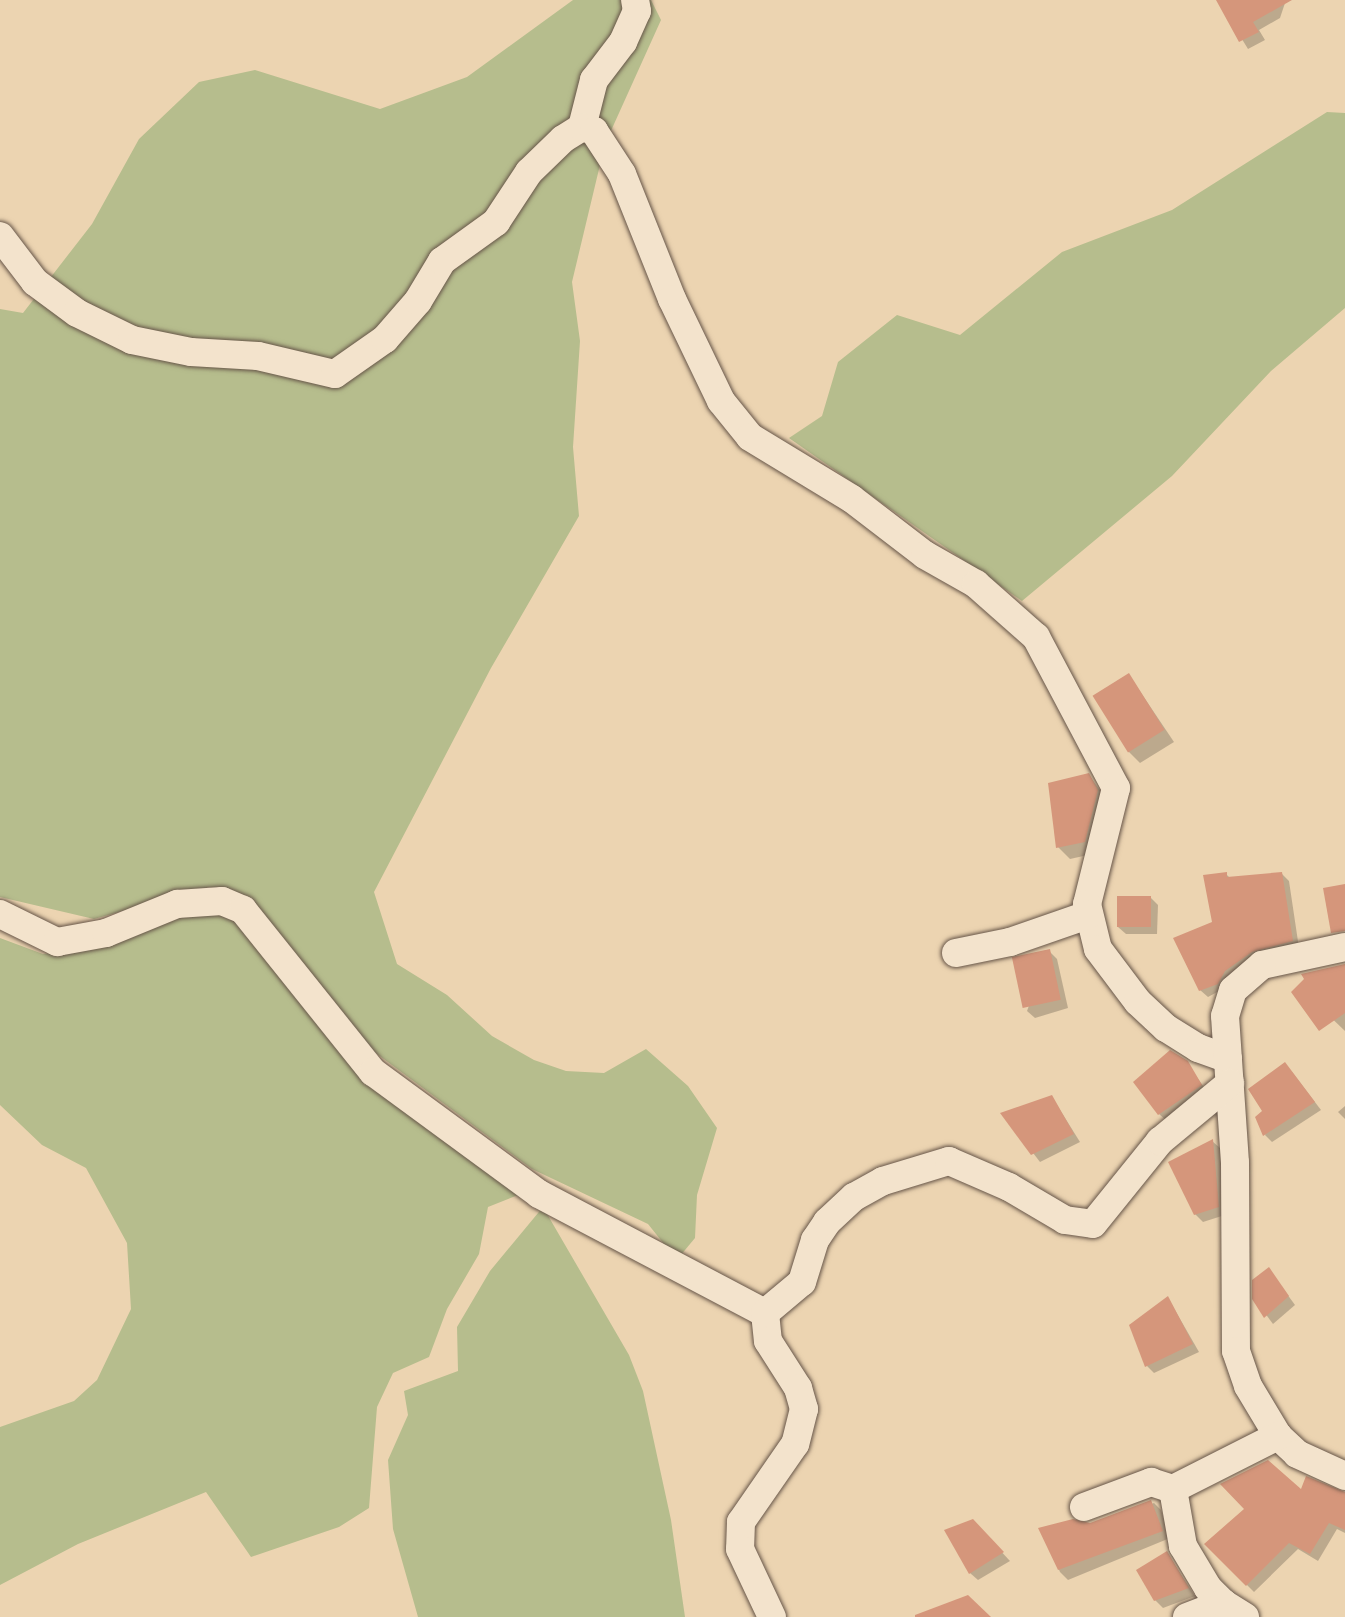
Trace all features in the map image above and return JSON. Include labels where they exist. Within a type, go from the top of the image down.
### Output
[{"type":"street","points":[[0,236],[35,282],[77,313],[132,340],[191,352],[258,356],[335,374],[385,339],[418,301],[442,261],[496,222],[529,172],[582,127],[594,80],[623,42],[637,11],[635,0]]},
{"type":"street","points":[[582,127],[594,131],[622,174],[672,299],[721,401],[750,437],[976,584],[1036,638],[1116,788],[1113,814],[1091,878],[1088,915],[1098,950],[1138,1002],[1166,1028],[1229,1071]]},
{"type":"street","points":[[0,914],[57,942],[106,933],[177,904],[222,901],[243,910],[373,1072],[539,1194],[765,1313]]},
{"type":"street","points":[[956,953],[1010,942],[1088,915]]},
{"type":"street","points":[[1345,947],[1287,956],[1242,978],[1225,1016],[1229,1071],[1236,1351],[1248,1386],[1278,1436],[1297,1454],[1345,1476]]},
{"type":"street","points":[[765,1313],[802,1282],[815,1240],[828,1222],[854,1198],[883,1181],[949,1161],[1010,1187],[1065,1220],[1093,1224],[1160,1141],[1229,1071]]},
{"type":"street","points":[[765,1313],[768,1341],[798,1388],[804,1409],[795,1444],[741,1522],[740,1549],[772,1617]]},
{"type":"street","points":[[1084,1507],[1151,1482],[1173,1489],[1278,1436]]},
{"type":"street","points":[[1173,1489],[1183,1546],[1208,1588],[1234,1610]]},
{"type":"street","points":[[1186,1617],[1234,1610]]},
{"type":"green space","points":[[573,0],[651,0],[661,20],[605,144],[572,282],[580,341],[573,447],[579,516],[491,668],[374,892],[397,964],[447,995],[492,1036],[534,1060],[566,1071],[604,1073],[646,1049],[688,1086],[717,1128],[697,1195],[695,1238],[680,1256],[668,1249],[648,1224],[532,1169],[361,1042],[242,898],[209,887],[94,919],[0,897],[0,309],[23,313],[92,224],[139,139],[199,82],[255,70],[380,109],[467,77]]},
{"type":"green space","points":[[1327,112],[1345,113],[1345,308],[1271,371],[1172,476],[1022,601],[789,438],[822,416],[838,362],[897,315],[960,335],[1062,252],[1172,210]]},
{"type":"green space","points":[[196,911],[236,912],[313,1006],[342,1056],[523,1193],[488,1207],[479,1254],[447,1309],[429,1357],[393,1373],[377,1407],[369,1508],[339,1527],[251,1557],[206,1492],[78,1544],[0,1585],[0,1427],[74,1401],[97,1380],[131,1309],[127,1243],[86,1168],[42,1145],[0,1105],[0,938],[43,954],[109,946]]},
{"type":"green space","points":[[543,1207],[629,1355],[643,1391],[671,1520],[685,1617],[418,1617],[393,1529],[388,1460],[408,1415],[404,1391],[458,1371],[457,1327],[490,1271]]},
{"type":"building","points":[[1216,0],[1292,0],[1253,22],[1259,32],[1239,42]]},
{"type":"building","points":[[1129,673],[1165,730],[1128,753],[1093,696]]},
{"type":"building","points":[[1089,773],[1098,790],[1085,842],[1056,848],[1048,783]]},
{"type":"building","points":[[1227,872],[1227,877],[1282,872],[1293,941],[1252,952],[1225,971],[1218,984],[1199,991],[1173,938],[1212,922],[1203,875]]},
{"type":"building","points":[[1345,884],[1345,931],[1331,933],[1323,888]]},
{"type":"building","points":[[1117,896],[1151,896],[1151,927],[1117,927]]},
{"type":"building","points":[[1050,949],[1061,1000],[1023,1008],[1012,957]]},
{"type":"building","points":[[1345,964],[1345,1013],[1319,1031],[1291,992],[1304,979],[1301,974]]},
{"type":"building","points":[[1170,1050],[1188,1061],[1202,1085],[1158,1115],[1133,1082]]},
{"type":"building","points":[[1285,1062],[1315,1102],[1263,1136],[1255,1117],[1262,1111],[1248,1089]]},
{"type":"building","points":[[1052,1095],[1074,1134],[1031,1155],[1000,1113]]},
{"type":"building","points":[[1213,1139],[1219,1207],[1194,1215],[1168,1162]]},
{"type":"building","points":[[1269,1267],[1289,1296],[1264,1318],[1252,1299],[1252,1280]]},
{"type":"building","points":[[1168,1296],[1193,1344],[1145,1367],[1129,1325]]},
{"type":"building","points":[[1268,1460],[1301,1489],[1306,1476],[1345,1492],[1345,1530],[1329,1523],[1310,1554],[1289,1543],[1246,1586],[1204,1544],[1244,1509],[1220,1484]]},
{"type":"building","points":[[1151,1500],[1163,1531],[1058,1570],[1038,1528],[1073,1519],[1090,1523]]},
{"type":"building","points":[[973,1519],[1004,1552],[969,1574],[944,1530]]},
{"type":"building","points":[[1167,1551],[1189,1588],[1154,1601],[1136,1570]]},
{"type":"building","points":[[968,1595],[991,1617],[915,1617],[915,1615]]}]
